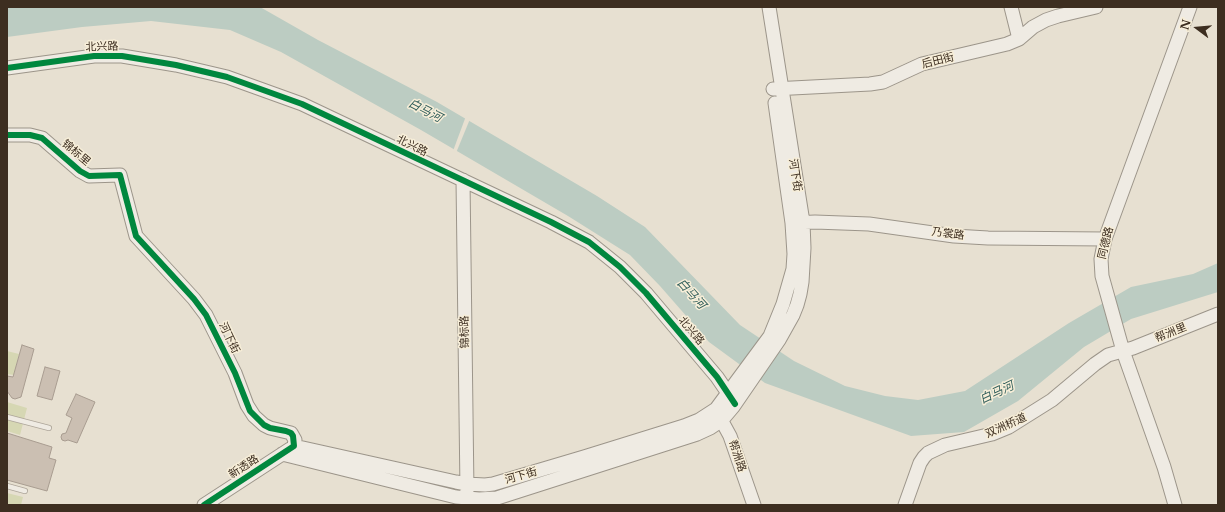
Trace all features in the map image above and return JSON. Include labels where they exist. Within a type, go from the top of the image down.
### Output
[{"type":"street","name":"河下街","points":[[760,7],[777,89]]},
{"type":"street","name":"河下街","points":[[282,454],[465,502],[479,499],[497,498],[697,434],[710,428],[775,338],[794,262],[797,222],[777,89],[769,7]]},
{"type":"street","points":[[1011,7],[1019,39]]},
{"type":"street","name":"后田街","points":[[777,89],[883,82],[922,64],[991,49],[1019,39],[1033,27],[1046,20],[1096,7]]},
{"type":"street","name":"同德路","points":[[1175,505],[1164,467],[1123,351],[1100,268],[1105,239],[1190,7]]},
{"type":"street","name":"北兴路","points":[[7,68],[94,56],[134,58],[204,71],[227,77],[302,104],[570,231],[598,248],[646,293],[712,372],[732,399]]},
{"type":"street","name":"锦标里","points":[[7,135],[30,135],[42,138],[80,171],[89,176],[120,175],[136,236]]},
{"type":"street","name":"锦标路","points":[[463,180],[467,484],[465,502]]},
{"type":"street","name":"乃裳路","points":[[797,222],[876,225],[960,236],[988,238],[1105,239]]},
{"type":"street","name":"河下街","points":[[136,236],[194,299],[206,315],[235,373],[247,405],[254,416],[264,426],[291,432],[295,440],[294,446],[467,484],[493,484],[719,415]]},
{"type":"street","name":"帮洲里","points":[[1123,351],[1218,314]]},
{"type":"street","name":"双洲桥道","points":[[905,505],[920,463],[928,453],[945,445],[992,434],[1015,424],[1052,400],[1108,355],[1123,351]]},
{"type":"street","name":"帮洲路","points":[[719,415],[730,436],[754,505]]},
{"type":"street","name":"新透路","points":[[204,505],[294,446]]},
{"type":"lane","points":[[7,417],[49,428]]},
{"type":"lane","points":[[7,486],[25,491]]},
{"type":"green space","points":[[7,351],[19,354],[14,375],[7,374]]},
{"type":"green space","points":[[7,402],[27,408],[20,435],[7,431]]},
{"type":"green space","points":[[7,493],[23,497],[21,505],[7,505]]},
{"type":"water","name":"白马河","points":[[7,7],[260,7],[318,40],[437,102],[597,196],[645,227],[740,325],[794,361],[845,386],[885,396],[918,400],[965,391],[1069,323],[1131,287],[1193,274],[1218,263],[1218,292],[1131,319],[1084,347],[1018,401],[964,432],[911,436],[765,383],[709,342],[660,286],[630,255],[568,216],[421,130],[281,52],[230,30],[151,21],[82,27],[7,37]]},
{"type":"pier","points":[[466,116],[470,119],[456,153],[453,151]]},
{"type":"building","points":[[22,345],[34,349],[21,397],[15,399],[12,398],[7,391],[7,376],[13,377]]},
{"type":"building","points":[[45,367],[60,371],[52,400],[37,396]]},
{"type":"building","points":[[76,394],[95,402],[77,443],[62,440],[61,437],[62,434],[66,433],[72,418],[66,415]]},
{"type":"building","points":[[7,433],[52,447],[49,458],[56,460],[47,491],[7,480]]},
{"type":"cycle path","points":[[7,68],[94,56],[122,56],[176,65],[227,77],[302,104],[551,222],[589,242],[620,267],[646,293],[717,377],[735,404]]},
{"type":"cycle path","points":[[7,135],[30,135],[42,138],[80,171],[89,176],[120,175],[136,236],[194,299],[206,315],[235,373],[250,411],[264,425],[270,428],[286,431],[291,433],[293,436],[294,446],[204,505]]}]
